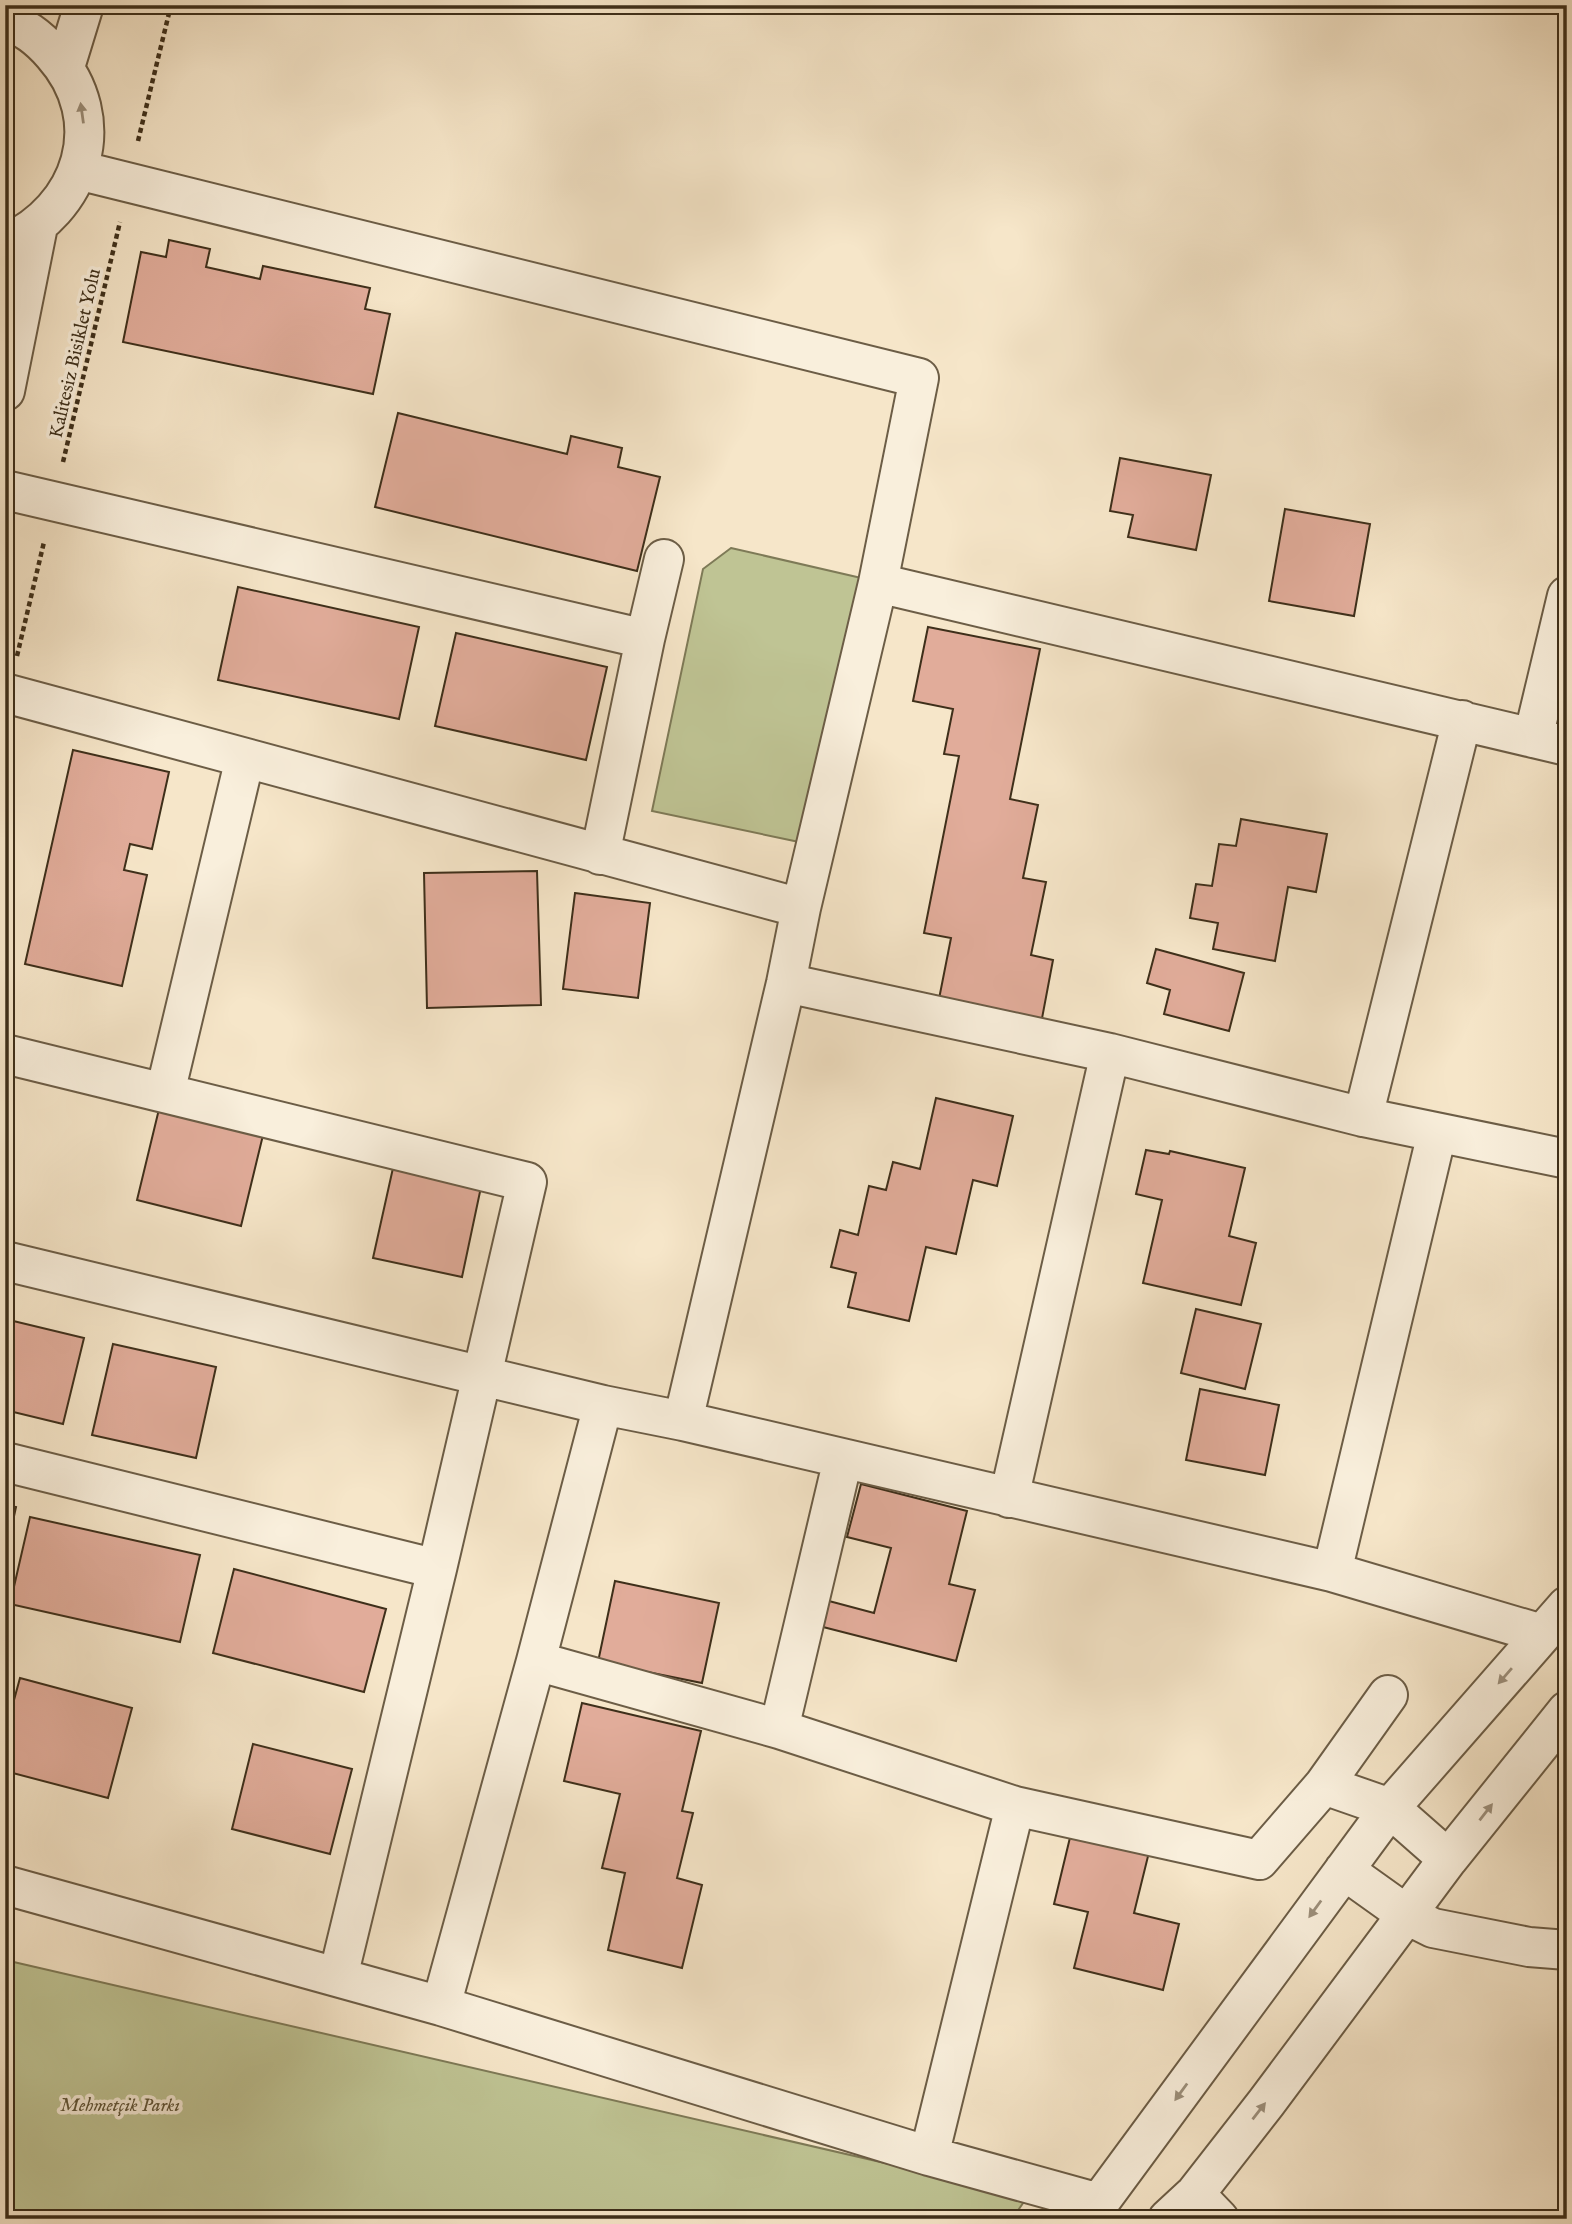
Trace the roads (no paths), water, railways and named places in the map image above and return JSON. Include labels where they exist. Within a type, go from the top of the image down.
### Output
[{"type":"street","points":[[65,67],[84,5]]},
{"type":"street","points":[[5,21],[41,40],[65,67],[80,99],[85,134],[78,170],[63,201],[22,235],[5,391]]},
{"type":"street","points":[[78,170],[919,379],[878,583],[800,908],[786,983],[683,1421]]},
{"type":"street","points":[[5,490],[645,639]]},
{"type":"street","points":[[600,855],[664,559]]},
{"type":"street","points":[[878,583],[1550,742],[1567,596]]},
{"type":"street","points":[[7,693],[800,908]]},
{"type":"street","points":[[1363,1117],[1462,720]]},
{"type":"street","points":[[165,1093],[245,758]]},
{"type":"street","points":[[786,983],[1110,1053],[1363,1117],[1567,1159]]},
{"type":"street","points":[[1009,1498],[1110,1053]]},
{"type":"street","points":[[5,1054],[527,1182],[338,1978]]},
{"type":"street","points":[[1332,1572],[1437,1133]]},
{"type":"street","points":[[5,1261],[603,1405],[683,1421],[1332,1572],[1554,1620],[1390,1808],[1096,2211],[929,2156],[440,2006],[5,1885]]},
{"type":"street","points":[[440,2006],[536,1661],[603,1405]]},
{"type":"street","points":[[779,1729],[843,1459]]},
{"type":"street","points":[[5,1462],[437,1569]]},
{"type":"street","points":[[536,1661],[779,1729],[1015,1806],[1259,1860],[1324,1785],[1388,1695]]},
{"type":"street","points":[[1194,2210],[1448,1859],[1567,1711]]},
{"type":"street","points":[[1324,1785],[1390,1808],[1448,1859]]},
{"type":"street","points":[[929,2156],[1015,1806]]},
{"type":"street","points":[[1344,1870],[1407,1914],[1433,1928],[1529,1947],[1567,1950]]},
{"type":"park label","name":"Mehmetçik Parkı","points":[[120,2104]]}]
